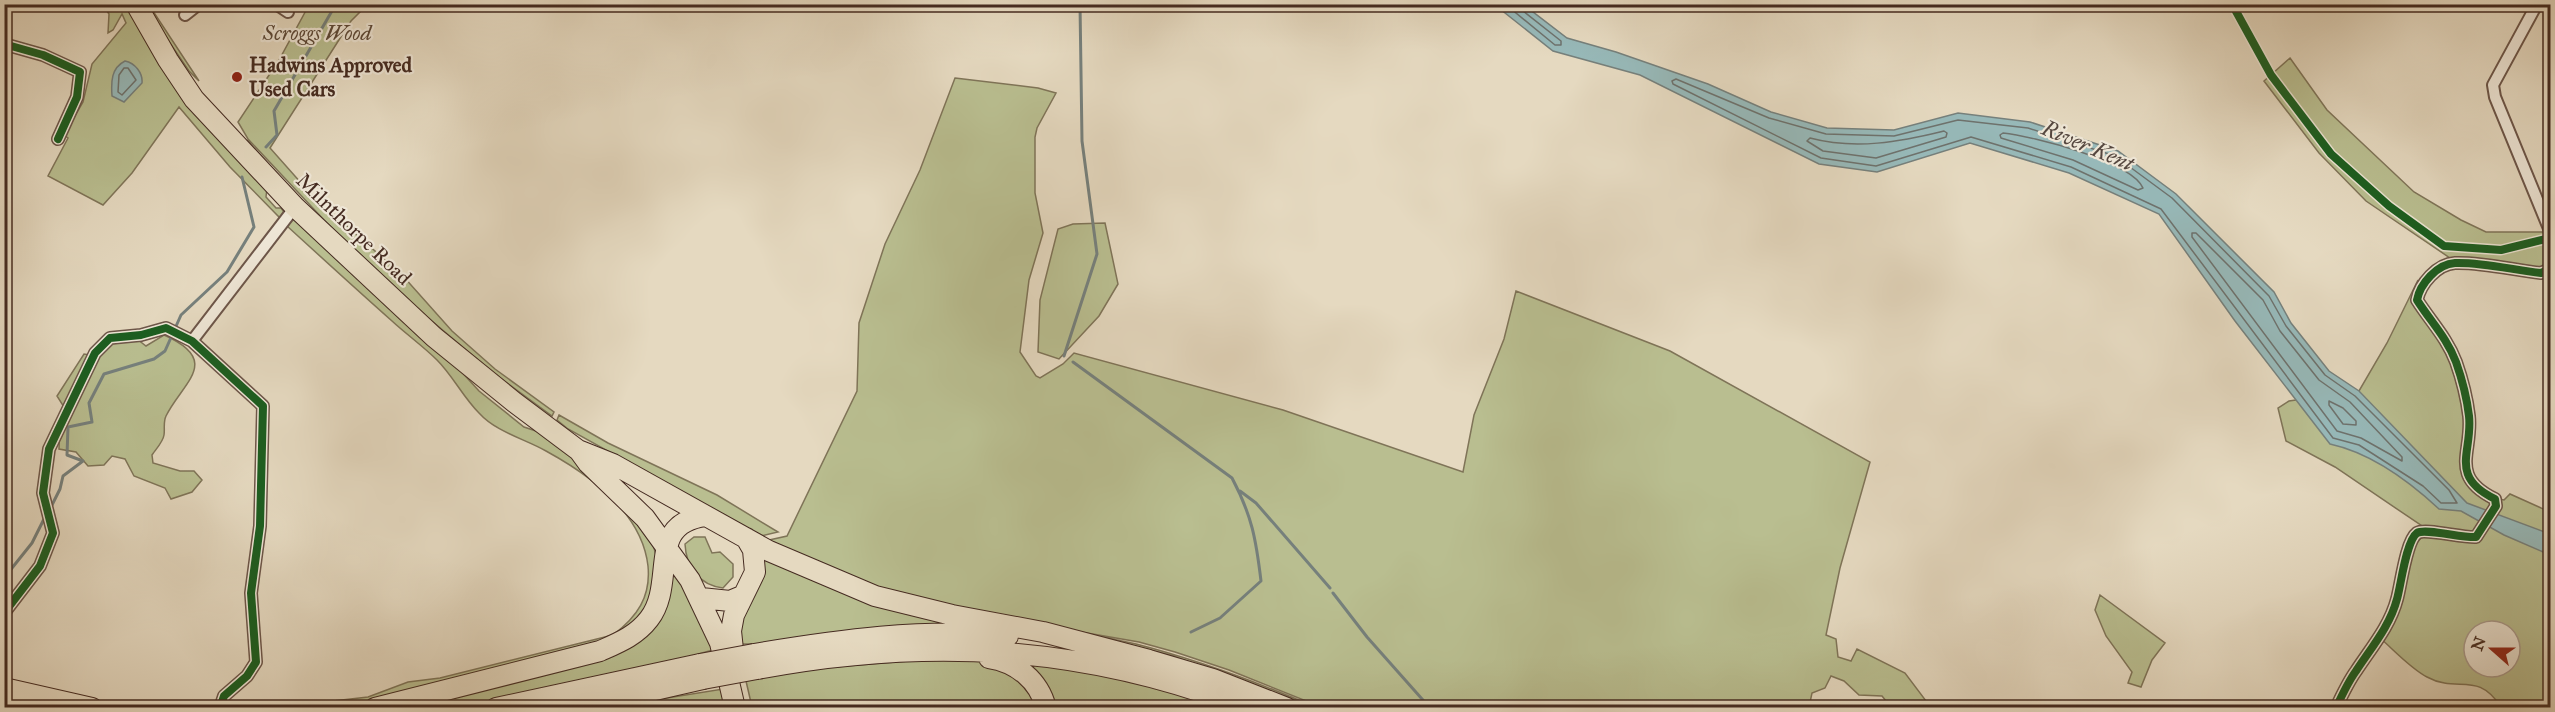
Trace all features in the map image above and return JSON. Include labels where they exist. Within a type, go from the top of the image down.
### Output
[{"type":"highway","name":"Milnthorpe Road","points":[[136,4],[194,99],[295,207],[389,298],[434,337],[578,450],[588,464],[645,518],[667,546]]},
{"type":"highway","name":"Milnthorpe Road","points":[[578,450],[599,457],[705,516]]},
{"type":"highway","points":[[375,708],[600,651],[622,642],[636,633],[650,618],[660,599],[667,546],[673,531],[688,519],[705,516],[822,576],[891,602],[1043,632],[1213,679],[1287,708]]},
{"type":"highway","points":[[746,538],[753,550],[755,572],[751,585],[742,596],[731,631],[732,653],[748,708]]},
{"type":"highway","points":[[667,546],[701,597],[720,643],[735,708]]},
{"type":"highway","points":[[701,597],[730,601],[742,596]]},
{"type":"highway","points":[[496,708],[702,672],[849,640],[929,634],[994,635],[1115,652]]},
{"type":"highway","points":[[756,661],[930,649],[996,651],[1086,662],[1169,681],[1246,708]]},
{"type":"highway","points":[[930,649],[998,659],[1020,669],[1038,688],[1046,708]]},
{"type":"highway","points":[[576,708],[702,672]]},
{"type":"highway","points":[[4,688],[92,708]]},
{"type":"highway","points":[[4,703],[24,708]]},
{"type":"street","points":[[185,15],[199,4]]},
{"type":"street","points":[[276,4],[288,12]]},
{"type":"street","points":[[2537,4],[2493,85],[2495,97],[2550,230]]},
{"type":"street","points":[[4,44],[43,55],[80,72]]},
{"type":"street","points":[[80,72],[89,63]]},
{"type":"street","points":[[58,139],[81,83],[80,72]]},
{"type":"street","points":[[188,338],[295,207]]},
{"type":"street","points":[[2336,708],[2355,672],[2380,638],[2397,602],[2410,541],[2417,532],[2428,530],[2460,538],[2476,537],[2482,532],[2496,506],[2495,500],[2477,487],[2467,474],[2464,456],[2469,418],[2456,364],[2445,336],[2417,300],[2420,287],[2434,273],[2453,263],[2541,273],[2550,269]]},
{"type":"street","points":[[4,613],[40,566],[53,533],[43,492],[49,448],[95,353],[110,338],[141,335],[166,328],[188,338],[263,406],[260,526],[251,592],[256,662],[247,676],[224,696],[220,708]]},
{"type":"green space","points":[[103,5],[129,5],[267,188],[266,197],[276,208],[281,208],[284,212],[280,218],[230,167],[179,107],[132,173],[103,205],[48,176],[68,138],[64,135],[83,102],[92,64],[126,23],[122,14],[113,30],[108,33],[109,14]]},
{"type":"green space","points":[[144,5],[149,5],[199,81],[189,71]]},
{"type":"green space","name":"Scroggs Wood","points":[[309,5],[367,5],[351,21],[270,148],[310,193],[403,276],[452,331],[495,369],[554,412],[552,416],[496,375],[420,311],[478,365],[318,221],[248,144],[247,140],[297,196],[341,238],[248,139],[238,122],[279,60]]},
{"type":"green space","points":[[2290,58],[2327,110],[2414,192],[2486,232],[2550,232],[2551,253],[2546,266],[2542,269],[2450,258],[2366,201],[2319,153],[2264,81]]},
{"type":"green space","points":[[955,78],[1038,88],[1056,93],[1037,128],[1035,137],[1035,193],[1043,233],[1029,280],[1020,352],[1036,376],[1040,378],[1063,364],[1074,353],[1283,410],[1463,472],[1474,415],[1504,339],[1516,291],[1670,351],[1870,462],[1840,568],[1826,635],[1836,639],[1838,657],[1851,661],[1857,649],[1905,673],[1926,701],[1941,707],[1891,707],[1882,696],[1859,695],[1844,681],[1831,676],[1825,688],[1812,693],[1809,707],[1321,707],[1229,670],[1139,642],[1006,619],[863,584],[769,540],[787,536],[857,391],[859,323],[885,244],[920,170]]},
{"type":"green space","points":[[294,219],[458,368],[479,391],[524,427],[542,433],[575,458],[645,530],[654,548],[659,567],[651,606],[619,639],[389,699],[347,707],[324,707],[325,702],[368,697],[408,682],[440,678],[613,635],[629,621],[641,605],[647,587],[648,566],[644,547],[636,529],[611,498],[596,484],[563,461],[486,420],[473,407],[437,360],[287,226],[287,222]]},
{"type":"green space","points":[[1105,223],[1118,284],[1099,316],[1059,359],[1038,352],[1040,300],[1058,229],[1073,224]]},
{"type":"green space","points":[[2418,280],[2417,300],[2456,364],[2469,418],[2467,474],[2489,497],[2504,500],[2510,494],[2550,512],[2550,707],[2501,707],[2484,689],[2467,684],[2438,682],[2414,669],[2380,638],[2408,553],[2428,530],[2335,467],[2286,441],[2278,408],[2289,401],[2359,391],[2387,343]]},
{"type":"green space","points":[[164,335],[182,345],[191,354],[195,363],[188,383],[166,416],[163,438],[152,455],[153,463],[180,471],[194,471],[202,480],[192,492],[171,499],[165,488],[134,476],[125,459],[112,456],[104,465],[88,466],[76,452],[59,449],[60,419],[64,407],[57,396],[84,354],[97,356],[111,344],[137,339],[146,346]]},
{"type":"green space","points":[[559,415],[608,443],[717,495],[778,532],[761,536],[568,429],[557,420]]},
{"type":"green space","points":[[694,537],[705,537],[712,553],[720,552],[733,564],[733,577],[723,588],[707,583],[695,574],[691,567],[685,544]]},
{"type":"green space","points":[[761,557],[963,625],[753,648],[752,644],[738,644],[737,634]]},
{"type":"green space","points":[[672,570],[687,591],[713,650],[698,654],[699,659],[465,708],[399,708],[630,642]]},
{"type":"green space","points":[[870,588],[1136,644],[1227,672],[1315,707],[1173,656],[1135,646],[918,604]]},
{"type":"green space","points":[[2100,595],[2165,643],[2152,660],[2141,687],[2128,683],[2132,672],[2106,636],[2095,610]]},
{"type":"green space","points":[[1018,658],[1101,671],[1229,707],[1057,707],[1040,680]]},
{"type":"green space","points":[[921,660],[982,661],[1005,667],[1020,679],[1041,707],[752,707],[746,681],[758,673]]},
{"type":"green space","points":[[723,689],[728,707],[604,708]]},
{"type":"water","name":"River Kent","points":[[1495,5],[1524,5],[1567,38],[1616,52],[1708,84],[1771,112],[1827,128],[1894,130],[1958,113],[2030,122],[2118,151],[2176,194],[2274,292],[2291,323],[2329,371],[2359,391],[2467,503],[2550,534],[2550,555],[2504,535],[2461,511],[2439,509],[2389,469],[2360,454],[2330,444],[2235,321],[2159,214],[2069,173],[1970,143],[1877,172],[1819,164],[1640,75],[1553,51]]},
{"type":"water","points":[[125,61],[138,69],[142,83],[124,102],[112,96],[112,86],[114,71]]},
{"type":"waterway","points":[[266,147],[277,135],[274,111],[336,4]]},
{"type":"waterway","points":[[1064,356],[1097,254],[1082,141],[1080,4]]},
{"type":"waterway","points":[[50,509],[60,489],[63,476],[83,461],[67,455],[68,427],[92,422],[89,403],[104,374],[154,359],[165,351],[181,315],[227,272],[254,227],[242,177]]},
{"type":"waterway","points":[[1073,362],[1232,478],[1239,492],[1252,528],[1261,581],[1220,618],[1191,632]]},
{"type":"waterway","points":[[1240,491],[1256,503],[1330,588]]},
{"type":"waterway","points":[[4,578],[32,543],[45,517]]},
{"type":"waterway","points":[[1333,593],[1367,637],[1430,708]]},
{"type":"cycle path","points":[[2232,4],[2271,75],[2331,154],[2389,206],[2444,246],[2501,250],[2550,238]]},
{"type":"cycle path","points":[[4,44],[43,55],[80,72],[77,97],[58,139]]},
{"type":"cycle path","points":[[2336,708],[2350,680],[2390,618],[2413,538],[2421,532],[2476,537],[2496,506],[2495,499],[2481,490],[2467,472],[2469,416],[2464,389],[2448,345],[2417,300],[2419,294],[2430,276],[2448,264],[2487,265],[2541,273],[2550,269]]},
{"type":"cycle path","points":[[4,613],[40,566],[53,533],[43,493],[49,449],[95,353],[110,338],[141,335],[166,328],[192,341],[263,406],[260,526],[251,593],[256,662],[247,676],[224,696],[220,708]]},
{"type":"place","name":"Hadwins Approved Used Cars","points":[[237,77]]}]
